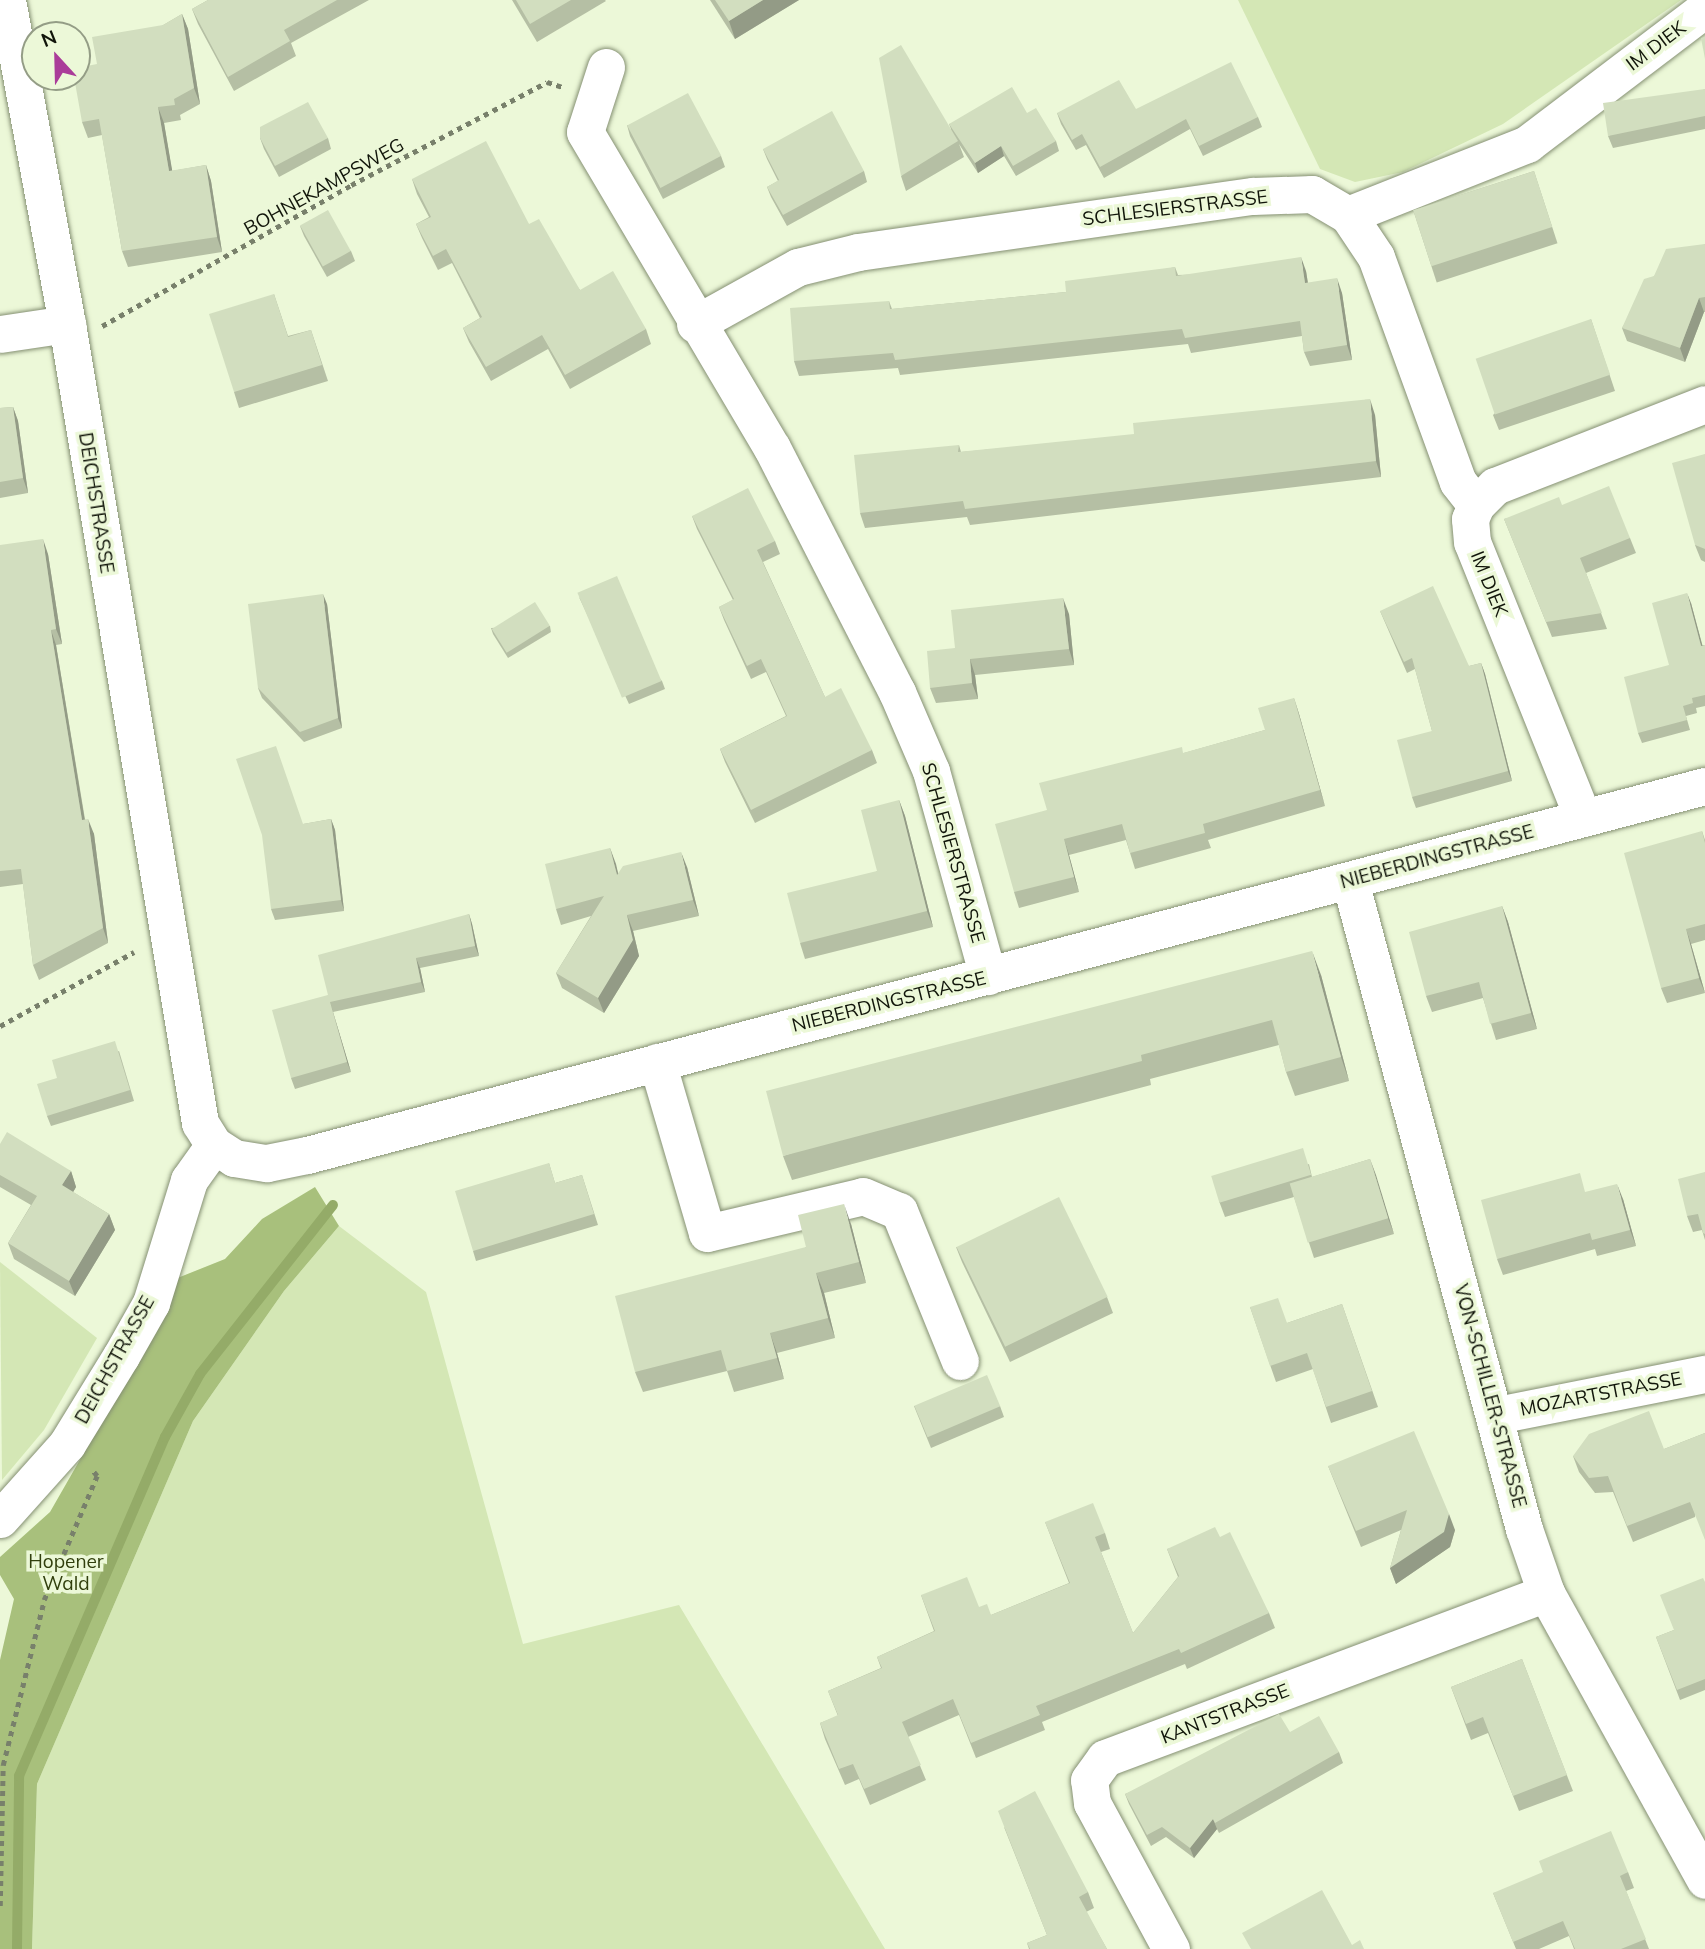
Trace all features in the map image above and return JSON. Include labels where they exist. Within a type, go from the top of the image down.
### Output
[{"type":"street","name":"DEICHSTRASSE","points":[[0,1519],[67,1444],[151,1303],[189,1180],[214,1145],[200,1124],[66,324],[17,4]]},
{"type":"street","name":"IM DIEK","points":[[1348,215],[1527,144],[1705,9]]},
{"type":"street","name":"SCHLESIERSTRASSE","points":[[601,82],[585,132],[695,324],[772,449],[897,692],[931,771],[988,976]]},
{"type":"street","name":"SCHLESIERSTRASSE","points":[[695,324],[797,267],[858,252],[1253,196],[1312,194],[1348,215],[1376,257],[1458,482],[1476,505]]},
{"type":"street","points":[[0,334],[66,324]]},
{"type":"street","points":[[1476,505],[1495,486],[1705,404]]},
{"type":"street","name":"IM DIEK","points":[[1476,505],[1470,519],[1472,542],[1583,818]]},
{"type":"street","name":"NIEBERDINGSTRASSE","points":[[214,1145],[234,1158],[267,1163],[1705,786]]},
{"type":"street","name":"VON-SCHILLER-STRASSE","points":[[1350,881],[1497,1415],[1524,1529],[1546,1592],[1705,1880]]},
{"type":"street","points":[[657,1062],[707,1233],[863,1196],[900,1211],[960,1361]]},
{"type":"street","name":"MOZARTSTRASSE","points":[[1497,1415],[1705,1374]]},
{"type":"street","name":"KANTSTRASSE","points":[[1171,1949],[1092,1803],[1089,1780],[1105,1758],[1546,1592]]},
{"type":"path","name":"BOHNEKAMPSWEG","points":[[66,324],[107,326],[351,185],[547,82],[601,82]]},
{"type":"path","points":[[0,1026],[168,934]]},
{"type":"path","points":[[0,1906],[3,1765],[44,1600],[97,1476],[67,1444]]},
{"type":"green space","points":[[1238,0],[1681,0],[1503,124],[1403,172],[1355,182],[1320,169]]},
{"type":"green space","name":"Hopener Wald","points":[[315,1187],[339,1226],[284,1291],[193,1421],[37,1784],[32,1949],[0,1949],[0,1660],[14,1599],[0,1575],[0,1557],[50,1512],[105,1416],[175,1279],[225,1259],[262,1219]]},
{"type":"green space","points":[[339,1226],[426,1292],[523,1644],[679,1605],[885,1949],[32,1949],[37,1784],[193,1421],[284,1291]]},
{"type":"green space","points":[[0,1262],[97,1338],[44,1430],[2,1480]]},
{"type":"building","points":[[208,0],[337,0],[284,30],[290,41],[228,77],[192,9]]},
{"type":"building","points":[[516,0],[571,0],[530,24]]},
{"type":"building","points":[[715,0],[763,0],[729,21]]},
{"type":"building","points":[[182,14],[194,88],[174,99],[175,105],[158,107],[169,171],[206,165],[217,237],[122,251],[99,119],[82,122],[76,91],[91,91],[91,65],[97,64],[92,37],[163,25]]},
{"type":"building","points":[[1705,37],[1705,59],[1701,38]]},
{"type":"building","points":[[901,45],[958,141],[901,176],[879,58]]},
{"type":"building","points":[[1231,62],[1258,117],[1199,146],[1186,119],[1100,167],[1082,134],[1072,140],[1057,113],[1119,80],[1136,109]]},
{"type":"building","points":[[1012,87],[1027,113],[1036,108],[1056,141],[1013,166],[1001,146],[975,163],[949,124]]},
{"type":"building","points":[[1705,89],[1705,116],[1608,136],[1603,103]]},
{"type":"building","points":[[688,93],[721,156],[660,188],[627,125]]},
{"type":"building","points":[[308,102],[328,138],[275,166],[260,138],[260,127]]},
{"type":"building","points":[[832,111],[864,171],[783,215],[767,187],[779,180],[763,149]]},
{"type":"building","points":[[486,141],[529,224],[539,219],[580,290],[613,271],[646,329],[565,375],[542,335],[486,367],[463,328],[482,317],[446,249],[433,256],[416,224],[431,217],[412,179]]},
{"type":"building","points":[[1534,171],[1552,227],[1431,266],[1413,210]]},
{"type":"building","points":[[328,210],[351,251],[323,267],[300,226]]},
{"type":"building","points":[[1705,244],[1705,297],[1699,298],[1680,348],[1622,328],[1644,279],[1654,276],[1666,249]]},
{"type":"building","points":[[1301,257],[1305,283],[1337,278],[1347,345],[1304,352],[1300,321],[1185,338],[1182,329],[895,360],[893,353],[794,361],[790,308],[889,301],[890,309],[1066,292],[1065,281],[1175,267],[1176,276]]},
{"type":"building","points":[[274,294],[288,337],[311,330],[322,365],[234,392],[209,314]]},
{"type":"building","points":[[1591,319],[1610,375],[1495,415],[1476,359]]},
{"type":"building","points":[[1370,399],[1376,461],[965,509],[963,501],[860,513],[854,455],[959,445],[958,452],[1134,434],[1133,423]]},
{"type":"building","points":[[13,407],[23,478],[0,482],[0,408]]},
{"type":"building","points":[[1705,454],[1705,549],[1695,545],[1672,463]]},
{"type":"building","points":[[1609,486],[1630,538],[1580,558],[1602,613],[1546,622],[1504,519],[1559,497],[1562,505]]},
{"type":"building","points":[[748,488],[775,541],[757,550],[825,697],[841,688],[872,750],[751,810],[720,749],[787,716],[761,659],[747,666],[719,607],[734,599],[692,516]]},
{"type":"building","points":[[43,539],[56,629],[51,630],[82,820],[88,819],[103,928],[33,965],[21,869],[0,871],[0,545]]},
{"type":"building","points":[[617,576],[662,681],[622,698],[577,593]]},
{"type":"building","points":[[1433,586],[1469,666],[1481,663],[1508,771],[1412,797],[1397,740],[1432,731],[1412,658],[1404,662],[1380,611]]},
{"type":"building","points":[[1687,593],[1701,646],[1705,645],[1705,695],[1692,698],[1693,703],[1683,706],[1687,720],[1638,733],[1624,677],[1669,665],[1652,603]]},
{"type":"building","points":[[323,594],[338,718],[300,732],[258,688],[248,604]]},
{"type":"building","points":[[1063,598],[1069,649],[970,659],[972,683],[930,688],[927,651],[955,648],[951,610]]},
{"type":"building","points":[[535,602],[550,626],[507,653],[492,629]]},
{"type":"building","points":[[1294,698],[1320,790],[1203,824],[1205,833],[1130,853],[1122,824],[1064,839],[1074,877],[1014,892],[995,824],[1047,810],[1039,783],[1182,747],[1183,753],[1265,730],[1258,708]]},
{"type":"building","points":[[276,746],[303,824],[331,819],[341,900],[271,909],[262,835],[236,759]]},
{"type":"building","points":[[899,800],[927,911],[800,943],[787,893],[877,871],[861,810]]},
{"type":"building","points":[[1702,831],[1705,843],[1705,924],[1686,929],[1699,978],[1661,988],[1624,853]]},
{"type":"building","points":[[610,848],[617,875],[623,866],[681,852],[693,900],[627,915],[633,940],[598,998],[556,973],[604,896],[556,909],[545,864]]},
{"type":"building","points":[[1502,906],[1531,1013],[1490,1024],[1479,982],[1426,996],[1409,932]]},
{"type":"building","points":[[469,914],[475,946],[416,958],[421,982],[330,1002],[347,1062],[291,1078],[272,1010],[328,995],[318,955]]},
{"type":"building","points":[[1312,951],[1341,1057],[1286,1072],[1272,1020],[1141,1055],[1142,1061],[783,1156],[766,1091]]},
{"type":"building","points":[[115,1041],[130,1090],[47,1116],[37,1084],[57,1078],[52,1060]]},
{"type":"building","points":[[7,1132],[71,1171],[62,1185],[109,1214],[69,1281],[8,1243],[37,1196],[0,1175],[0,1144]]},
{"type":"building","points":[[1303,1148],[1311,1175],[1219,1203],[1211,1176]]},
{"type":"building","points":[[1370,1159],[1388,1218],[1308,1243],[1290,1184]]},
{"type":"building","points":[[549,1163],[555,1183],[582,1175],[594,1214],[473,1251],[455,1191]]},
{"type":"building","points":[[1705,1172],[1705,1234],[1698,1214],[1687,1216],[1678,1179]]},
{"type":"building","points":[[1580,1173],[1585,1192],[1617,1184],[1630,1230],[1592,1240],[1590,1233],[1497,1259],[1481,1200]]},
{"type":"building","points":[[1059,1197],[1108,1297],[1005,1347],[957,1247]]},
{"type":"building","points":[[844,1204],[859,1262],[816,1273],[828,1318],[770,1333],[777,1358],[727,1371],[721,1350],[635,1372],[615,1296],[806,1247],[798,1215]]},
{"type":"building","points":[[1278,1298],[1287,1323],[1342,1304],[1372,1391],[1326,1407],[1307,1353],[1270,1366],[1250,1307]]},
{"type":"building","points":[[987,1375],[1000,1406],[928,1437],[914,1406]]},
{"type":"building","points":[[1649,1411],[1664,1449],[1705,1433],[1705,1540],[1690,1502],[1627,1526],[1608,1476],[1589,1478],[1573,1456],[1589,1434]]},
{"type":"building","points":[[1414,1431],[1449,1514],[1444,1532],[1390,1568],[1407,1510],[1356,1531],[1328,1466]]},
{"type":"building","points":[[1093,1503],[1105,1533],[1095,1537],[1133,1633],[1179,1576],[1167,1549],[1215,1527],[1220,1537],[1230,1532],[1269,1613],[1181,1653],[1179,1649],[1036,1706],[1040,1715],[971,1743],[953,1699],[902,1722],[921,1765],[864,1789],[853,1764],[839,1769],[820,1723],[838,1715],[828,1691],[882,1668],[877,1657],[935,1631],[921,1595],[967,1577],[979,1607],[987,1604],[991,1615],[1070,1583],[1045,1522]]},
{"type":"building","points":[[1703,1578],[1705,1679],[1677,1690],[1656,1637],[1674,1630],[1660,1595]]},
{"type":"building","points":[[1522,1659],[1567,1775],[1513,1796],[1483,1717],[1466,1724],[1451,1687]]},
{"type":"building","points":[[1279,1714],[1290,1732],[1319,1716],[1339,1752],[1215,1823],[1213,1819],[1190,1848],[1162,1827],[1147,1835],[1125,1794]]},
{"type":"building","points":[[1035,1791],[1088,1892],[1079,1897],[1107,1949],[1030,1949],[1027,1943],[1047,1935],[998,1811]]},
{"type":"building","points":[[1611,1831],[1628,1872],[1620,1876],[1646,1939],[1621,1949],[1575,1949],[1563,1921],[1513,1942],[1493,1893],[1543,1872],[1539,1861]]},
{"type":"building","points":[[1322,1890],[1352,1945],[1360,1940],[1364,1949],[1251,1949],[1242,1933]]},
{"type":"waterway","points":[[17,1949],[19,1776],[165,1437],[200,1374],[333,1205]]}]
